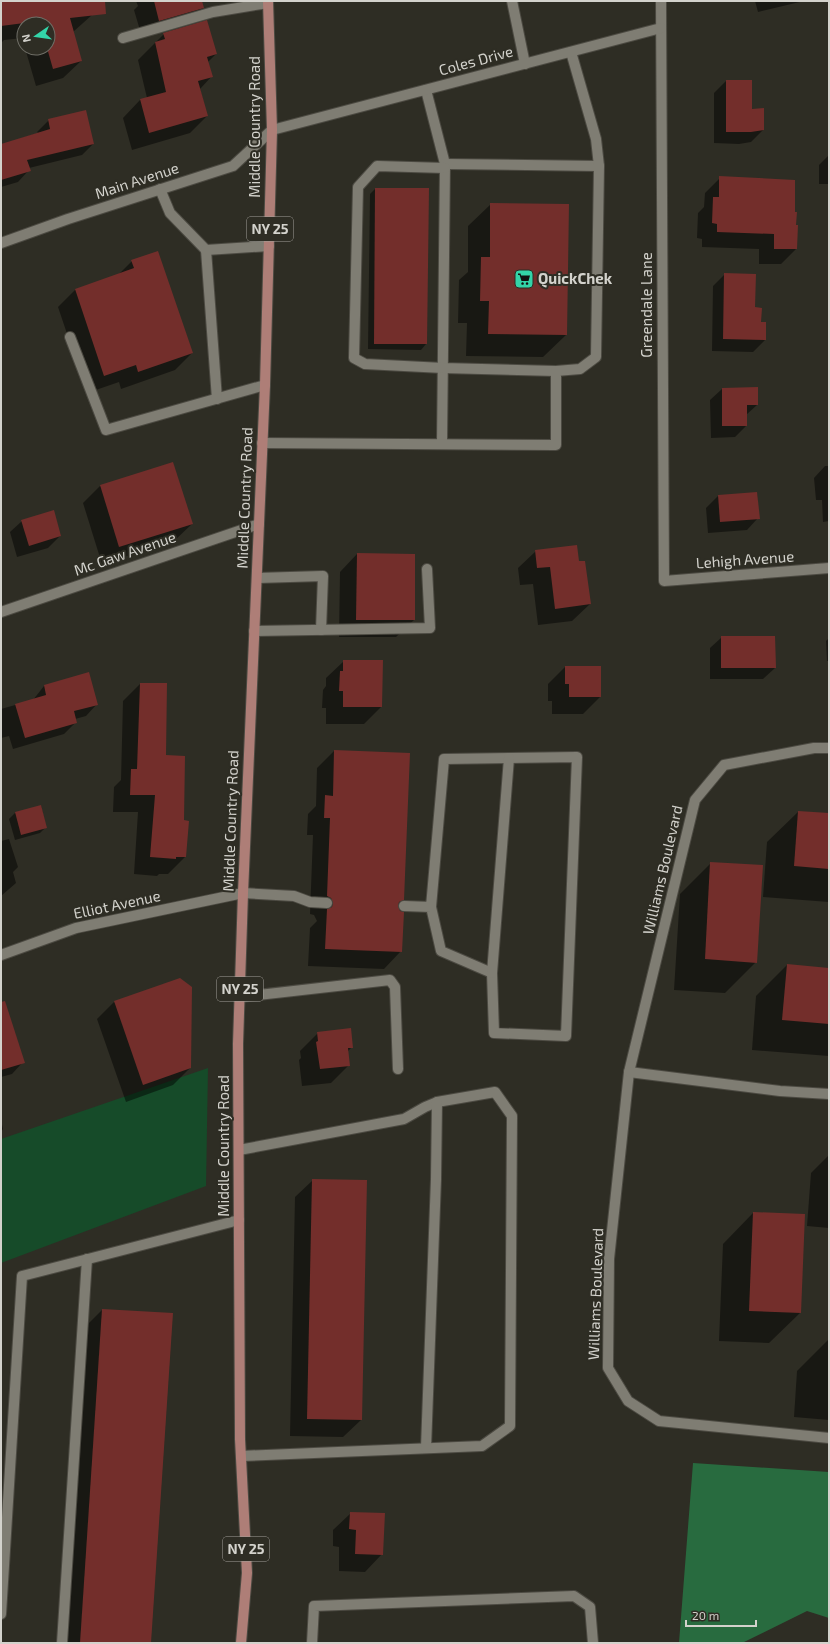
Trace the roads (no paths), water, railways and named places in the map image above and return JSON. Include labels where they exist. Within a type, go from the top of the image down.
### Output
[{"type":"main road","name":"Middle Country Road","points":[[241,1643],[247,1572],[241,1456],[239,1220],[240,997],[254,631],[266,385],[272,130],[268,2]]},
{"type":"street","points":[[512,1],[524,64]]},
{"type":"street","points":[[661,1],[661,28]]},
{"type":"street","points":[[123,38],[213,12],[268,2]]},
{"type":"street","name":"Coles Drive","points":[[272,130],[661,28]]},
{"type":"street","name":"Greendale Lane","points":[[661,28],[664,581]]},
{"type":"street","points":[[571,52],[596,139],[599,166],[596,357],[580,369],[556,371],[365,364],[354,358],[358,186],[377,166],[599,166]]},
{"type":"street","points":[[426,90],[445,166],[442,444]]},
{"type":"street","name":"Main Avenue","points":[[1,243],[68,219],[233,166],[272,130]]},
{"type":"street","points":[[160,189],[170,213],[206,250],[217,399]]},
{"type":"street","points":[[206,250],[269,246]]},
{"type":"street","points":[[70,337],[106,430],[266,385]]},
{"type":"street","points":[[262,443],[556,445],[556,371]]},
{"type":"street","name":"Mc Gaw Avenue","points":[[1,612],[259,524]]},
{"type":"street","name":"Lehigh Avenue","points":[[664,581],[829,568]]},
{"type":"street","points":[[254,631],[430,628],[427,569]]},
{"type":"street","points":[[257,578],[323,576],[321,630]]},
{"type":"street","name":"Williams Boulevard","points":[[829,748],[814,748],[724,765],[695,800],[629,1072],[609,1259],[608,1368],[628,1401],[659,1421],[829,1438]]},
{"type":"street","points":[[492,973],[441,951],[431,907],[444,759],[509,758],[577,757],[566,1036],[494,1032],[492,973],[509,758]]},
{"type":"street","name":"Elliot Avenue","points":[[1,954],[76,928],[243,893],[294,896],[310,902],[327,903]]},
{"type":"street","points":[[404,906],[431,907]]},
{"type":"street","points":[[240,997],[390,980],[395,987],[398,1069]]},
{"type":"street","points":[[629,1072],[780,1091],[829,1094]]},
{"type":"street","points":[[239,1150],[404,1119],[437,1102],[495,1092],[512,1116],[510,1426],[482,1446],[241,1456]]},
{"type":"street","points":[[426,1448],[436,1179],[437,1102]]},
{"type":"street","points":[[1,1614],[22,1276],[239,1220]]},
{"type":"street","points":[[62,1643],[87,1259]]},
{"type":"street","points":[[312,1643],[314,1606],[574,1596],[590,1607],[593,1643]]},
{"type":"place","name":"QuickChek","points":[[524,279]]}]
